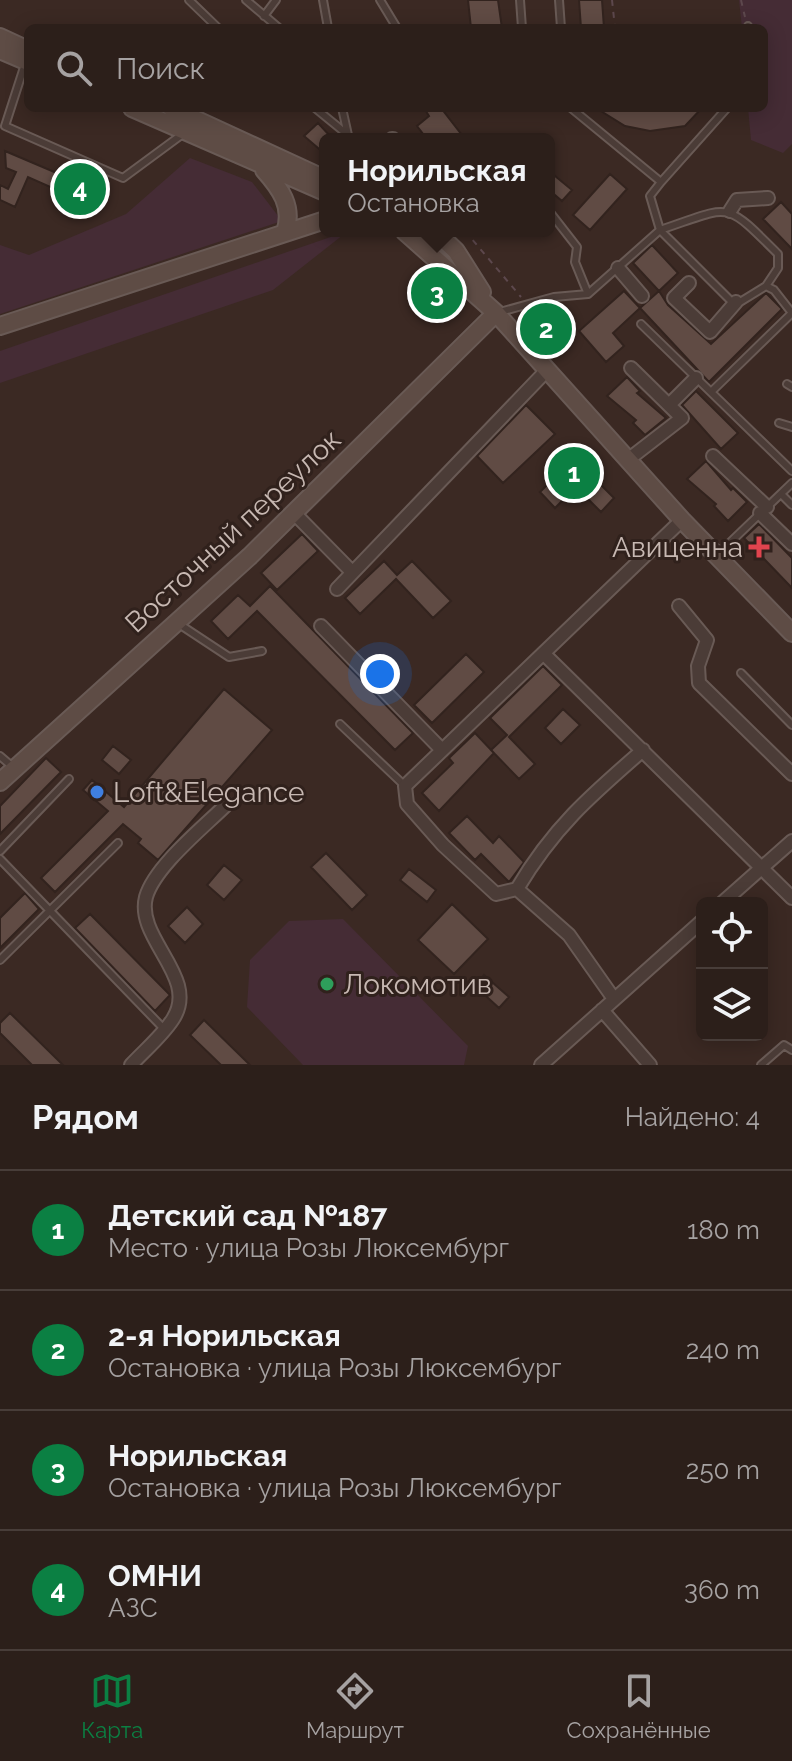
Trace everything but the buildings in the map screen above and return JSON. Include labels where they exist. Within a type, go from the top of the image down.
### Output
[{"type":"main road","points":[[0,37],[24,55]]},
{"type":"main road","points":[[0,50],[24,56]]},
{"type":"main road","points":[[146,112],[189,124],[319,177]]},
{"type":"main road","points":[[176,112],[189,124],[260,166],[319,190]]},
{"type":"main road","points":[[260,166],[284,197],[289,222],[285,232]]},
{"type":"main road","points":[[0,326],[319,222]]},
{"type":"main road","points":[[411,237],[496,313],[682,520],[792,633]]},
{"type":"main road","points":[[441,237],[456,251],[496,313]]},
{"type":"main road","name":"Восточный переулок","points":[[0,782],[294,513],[496,313]]},
{"type":"street","points":[[730,211],[737,200],[768,198]]},
{"type":"street","points":[[618,268],[642,296]]},
{"type":"street","points":[[689,283],[674,298],[710,332],[736,302]]},
{"type":"street","points":[[629,459],[682,418],[631,368]]},
{"type":"street","points":[[337,589],[548,369]]},
{"type":"street","points":[[669,405],[696,378]]},
{"type":"street","points":[[713,456],[792,544]]},
{"type":"street","points":[[294,513],[352,572]]},
{"type":"street","points":[[643,750],[574,811],[542,847],[517,889],[496,894],[443,845],[407,804],[405,786],[682,520]]},
{"type":"street","points":[[679,606],[707,640],[698,666],[699,683],[792,774]]},
{"type":"street","points":[[321,626],[442,750]]},
{"type":"street","points":[[544,654],[792,898]]},
{"type":"street","points":[[131,1065],[164,1029],[177,1009],[177,987],[150,928],[146,896],[160,873],[227,804]]},
{"type":"street","points":[[729,897],[792,841]]},
{"type":"street","points":[[517,889],[569,935],[614,999]]},
{"type":"street","points":[[541,1065],[696,926]]},
{"type":"street","points":[[602,1010],[650,1065]]},
{"type":"lane","points":[[189,0],[214,24]]},
{"type":"lane","points":[[246,0],[274,24]]},
{"type":"lane","points":[[264,16],[276,0]]},
{"type":"lane","points":[[380,0],[395,24]]},
{"type":"lane","points":[[520,0],[522,24]]},
{"type":"lane","points":[[559,0],[561,24]]},
{"type":"lane","points":[[325,1],[328,24]]},
{"type":"lane","points":[[24,66],[5,126],[123,178],[189,124]]},
{"type":"lane","points":[[320,112],[343,133]]},
{"type":"lane","points":[[343,112],[347,133]]},
{"type":"lane","points":[[576,112],[661,182]]},
{"type":"lane","points":[[496,313],[554,297],[588,294],[660,230],[714,212],[730,211],[739,215],[778,254],[778,268],[766,286],[736,302],[726,297],[660,230],[650,196],[723,112]]},
{"type":"lane","points":[[555,219],[577,247],[575,262],[588,294]]},
{"type":"lane","points":[[766,286],[774,290],[792,322]]},
{"type":"lane","points":[[711,392],[790,314]]},
{"type":"lane","points":[[641,324],[792,471]]},
{"type":"lane","points":[[779,423],[792,427]]},
{"type":"lane","points":[[717,556],[792,483]]},
{"type":"lane","points":[[781,494],[792,505]]},
{"type":"lane","points":[[176,622],[229,657],[262,651]]},
{"type":"lane","points":[[741,673],[792,725]]},
{"type":"lane","points":[[340,724],[405,786]]},
{"type":"lane","points":[[0,756],[14,768]]},
{"type":"lane","points":[[0,851],[69,779]]},
{"type":"lane","points":[[0,960],[118,843]]},
{"type":"lane","points":[[0,859],[164,1029]]},
{"type":"lane","points":[[761,1065],[775,1049],[784,1045],[792,1050]]},
{"type":"path","points":[[612,0],[615,24]]},
{"type":"path","points":[[741,0],[747,24]]},
{"type":"path","points":[[470,237],[527,304]]},
{"type":"shaded area","points":[[739,0],[792,0],[792,144],[783,153],[751,140],[748,112],[768,112],[768,24],[742,24]]},
{"type":"shaded area","points":[[190,158],[252,182],[282,221],[0,314],[0,245],[29,255],[126,214]]},
{"type":"shaded area","points":[[331,237],[340,237],[273,290],[0,383],[0,351]]},
{"type":"shaded area","name":"Локомотив","points":[[343,919],[468,1046],[464,1065],[303,1065],[247,1007],[250,960],[289,921]]},
{"type":"place","name":"ОМНИ","points":[[80,189]]},
{"type":"place","name":"Норильская","points":[[437,293]]},
{"type":"place","name":"2-я Норильская","points":[[546,329]]},
{"type":"place","name":"Детский сад №187","points":[[574,473]]},
{"type":"place","name":"Авиценна","points":[[759,547]]},
{"type":"place","name":"Loft&Elegance","points":[[97,792]]},
{"type":"place","name":"Локомотив","points":[[327,984]]}]
